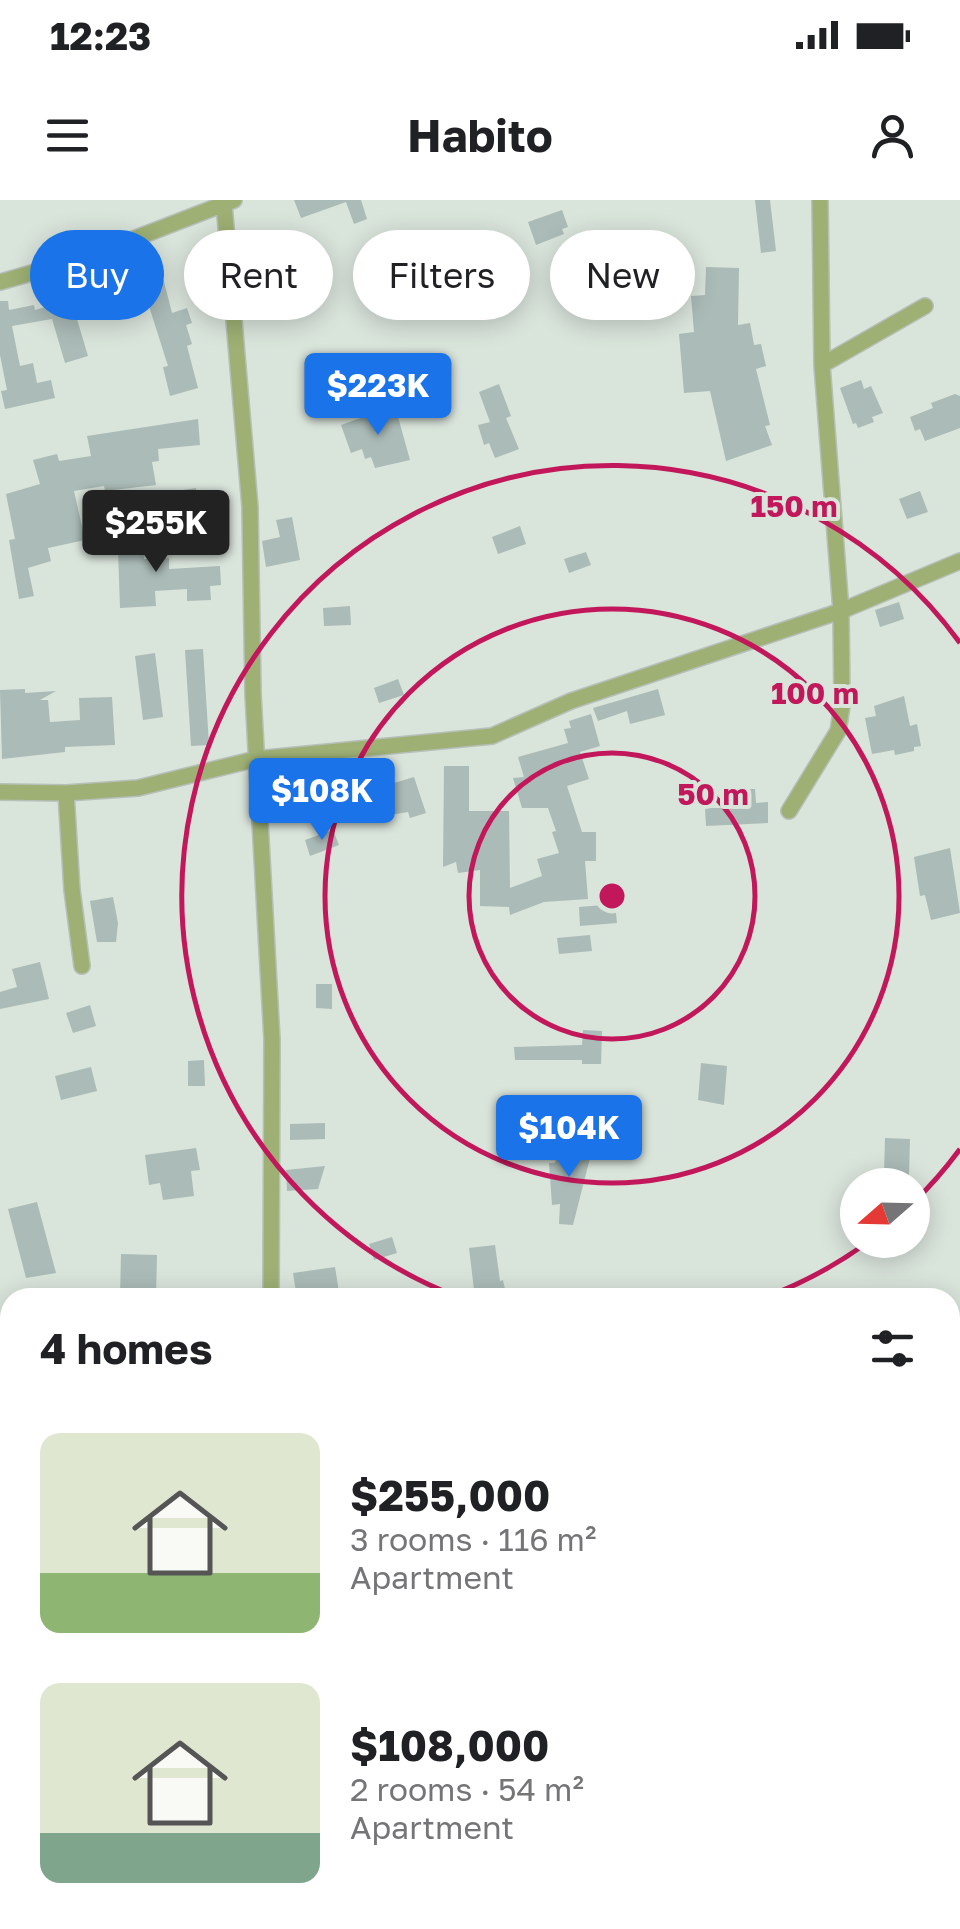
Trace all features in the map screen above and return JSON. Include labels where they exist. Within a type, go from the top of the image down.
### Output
[{"type":"street","points":[[789,810],[838,731],[842,706],[841,611],[822,366],[820,200]]},
{"type":"street","points":[[0,282],[87,257],[229,202],[250,506],[256,759],[272,1040],[270,1288]]},
{"type":"street","points":[[822,366],[924,306]]},
{"type":"street","points":[[0,792],[138,788],[256,759],[492,736],[571,701],[841,611],[960,561]]},
{"type":"street","points":[[66,793],[82,966]]},
{"type":"building","points":[[294,200],[361,200],[367,219],[354,224],[346,202],[301,218]]},
{"type":"building","points":[[755,200],[770,200],[776,251],[761,253]]},
{"type":"building","points":[[562,210],[568,227],[550,230],[550,240],[536,245],[528,222]]},
{"type":"building","points":[[706,267],[739,268],[738,325],[750,323],[754,345],[761,344],[766,366],[756,369],[772,445],[726,461],[710,391],[684,393],[679,334],[694,332],[695,296],[705,295]]},
{"type":"building","points":[[164,282],[172,313],[184,309],[184,320],[192,323],[186,325],[192,344],[187,346],[198,388],[170,396],[163,367],[168,366],[153,320],[164,320]]},
{"type":"building","points":[[0,301],[8,301],[9,310],[30,306],[30,320],[46,320],[12,326],[20,366],[33,363],[37,383],[51,380],[55,398],[5,409],[1,391],[7,390],[0,355]]},
{"type":"building","points":[[52,320],[77,320],[88,356],[65,363]]},
{"type":"building","points":[[861,380],[864,389],[871,386],[883,413],[872,417],[874,422],[858,428],[840,388]]},
{"type":"building","points":[[499,384],[511,416],[506,418],[519,449],[495,458],[489,443],[484,445],[478,425],[490,422],[479,392]]},
{"type":"building","points":[[955,394],[960,396],[960,428],[925,441],[920,429],[915,431],[910,417]]},
{"type":"building","points":[[395,406],[410,460],[375,468],[371,457],[365,459],[362,449],[351,453],[341,425]]},
{"type":"building","points":[[198,419],[200,445],[158,449],[159,461],[152,462],[156,485],[74,491],[85,540],[48,548],[51,561],[28,568],[34,596],[19,599],[9,540],[15,539],[6,494],[40,484],[33,460],[57,454],[59,461],[91,456],[87,436]]},
{"type":"building","points":[[196,488],[199,514],[154,519],[149,495]]},
{"type":"building","points":[[920,491],[928,512],[907,519],[899,499]]},
{"type":"building","points":[[292,517],[300,560],[266,567],[262,541],[280,537],[276,520]]},
{"type":"building","points":[[520,526],[526,544],[498,554],[492,537]]},
{"type":"building","points":[[142,532],[144,559],[169,558],[169,569],[220,566],[221,585],[210,586],[211,600],[187,601],[187,589],[155,591],[156,606],[120,608],[118,551],[113,552],[110,535]]},
{"type":"building","points":[[586,552],[591,565],[569,573],[564,559]]},
{"type":"building","points":[[899,602],[904,619],[880,627],[875,610]]},
{"type":"building","points":[[350,606],[351,625],[324,626],[323,608]]},
{"type":"building","points":[[203,649],[209,745],[191,746],[185,650]]},
{"type":"building","points":[[155,653],[163,717],[143,720],[135,656]]},
{"type":"building","points":[[398,679],[404,695],[379,703],[374,688]]},
{"type":"building","points":[[25,689],[25,693],[56,691],[40,700],[48,700],[50,722],[80,720],[79,698],[112,697],[115,745],[65,747],[65,752],[2,759],[0,690]]},
{"type":"building","points":[[658,689],[665,715],[630,724],[627,711],[598,721],[593,708]]},
{"type":"building","points":[[904,696],[910,726],[917,724],[921,746],[895,755],[894,750],[872,754],[865,718],[876,716],[874,706]]},
{"type":"building","points":[[591,714],[600,746],[580,752],[589,779],[567,786],[582,832],[596,832],[596,861],[585,861],[588,899],[544,902],[510,915],[509,907],[480,906],[480,870],[458,873],[456,862],[443,867],[444,766],[469,766],[469,811],[509,811],[510,888],[542,876],[537,859],[559,853],[548,808],[522,808],[513,778],[524,777],[518,757],[568,743],[564,729],[571,728],[569,721]]},
{"type":"building","points":[[304,766],[306,779],[288,782],[290,793],[275,795],[271,769]]},
{"type":"building","points":[[414,777],[426,813],[410,818],[408,812],[390,815],[384,786]]},
{"type":"building","points":[[732,789],[755,789],[756,803],[768,802],[768,823],[706,826],[705,808],[732,808]]},
{"type":"building","points":[[333,830],[339,845],[310,856],[305,840]]},
{"type":"building","points":[[950,848],[960,913],[931,920],[925,895],[920,896],[914,857]]},
{"type":"building","points":[[113,897],[118,923],[116,942],[97,942],[90,901]]},
{"type":"building","points":[[615,904],[617,923],[580,926],[579,907]]},
{"type":"building","points":[[590,935],[592,951],[559,954],[557,938]]},
{"type":"building","points":[[40,962],[49,999],[0,1009],[0,992],[17,987],[12,969]]},
{"type":"building","points":[[316,984],[332,984],[332,1009],[316,1008]]},
{"type":"building","points":[[90,1005],[96,1026],[73,1033],[66,1013]]},
{"type":"building","points":[[583,1030],[602,1031],[601,1064],[582,1064],[582,1060],[515,1060],[514,1047],[582,1045]]},
{"type":"building","points":[[204,1060],[205,1086],[188,1086],[188,1061]]},
{"type":"building","points":[[701,1063],[727,1066],[724,1105],[698,1100]]},
{"type":"building","points":[[91,1067],[97,1091],[61,1100],[55,1076]]},
{"type":"building","points":[[325,1123],[325,1139],[290,1140],[290,1124]]},
{"type":"building","points":[[885,1138],[910,1139],[909,1168],[884,1168]]},
{"type":"building","points":[[560,1143],[592,1150],[573,1225],[559,1224],[560,1204],[552,1205],[549,1163],[555,1163]]},
{"type":"building","points":[[196,1148],[200,1170],[191,1171],[194,1196],[163,1200],[160,1183],[149,1185],[145,1155]]},
{"type":"building","points":[[325,1166],[318,1189],[287,1191],[286,1170]]},
{"type":"building","points":[[37,1202],[56,1273],[26,1278],[8,1209]]},
{"type":"building","points":[[392,1237],[397,1253],[374,1260],[369,1244]]},
{"type":"building","points":[[495,1245],[500,1281],[503,1280],[505,1288],[474,1288],[469,1248]]},
{"type":"building","points":[[121,1254],[157,1255],[156,1288],[120,1288]]},
{"type":"building","points":[[335,1267],[338,1288],[295,1288],[293,1273]]}]
